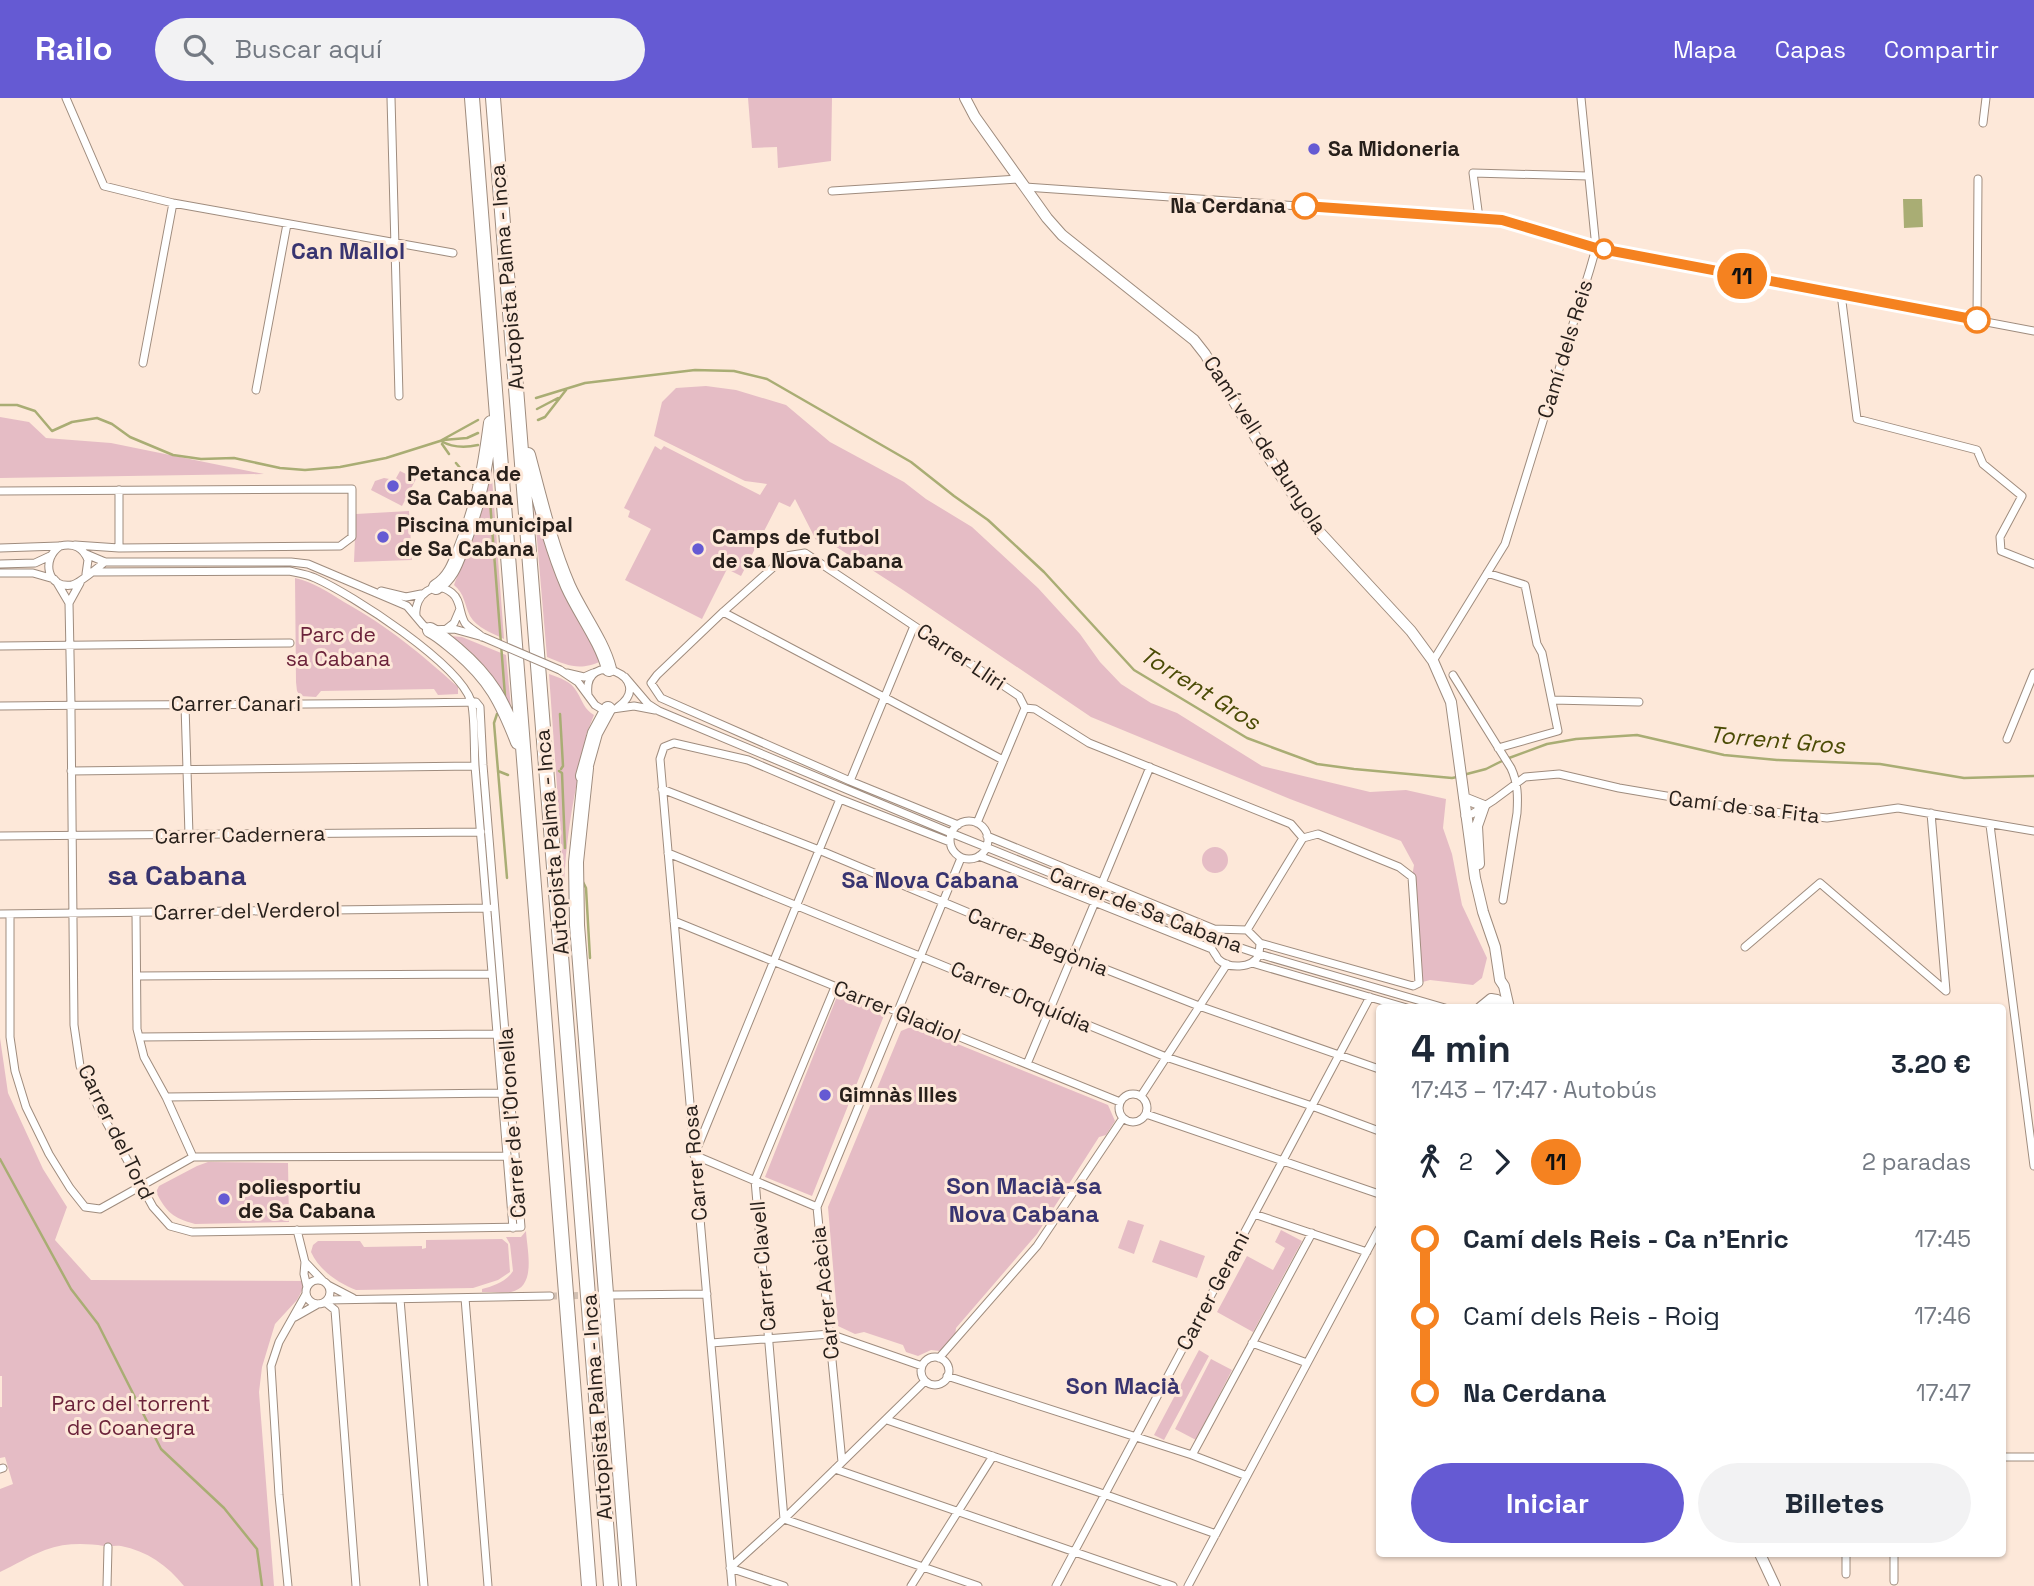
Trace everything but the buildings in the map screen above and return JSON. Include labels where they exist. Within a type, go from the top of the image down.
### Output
[{"type":"highway","name":"Autopista Palma - Inca","points":[[472,98],[589,1586]]},
{"type":"highway","name":"Autopista Palma - Inca","points":[[493,98],[611,1586]]},
{"type":"highway","points":[[430,590],[447,579],[453,568],[480,495],[495,390]]},
{"type":"highway","points":[[519,422],[560,566],[605,655],[605,670]]},
{"type":"highway","points":[[437,630],[487,680],[501,700],[524,757]]},
{"type":"highway","points":[[561,962],[568,861],[577,797],[595,733],[613,708]]},
{"type":"highway","points":[[586,768],[576,862],[577,925],[629,1586]]},
{"type":"street","points":[[66,98],[103,186],[173,203],[453,253]]},
{"type":"street","points":[[391,98],[399,396]]},
{"type":"street","name":"Camí vell de Bunyola","points":[[965,98],[975,117],[1062,235],[1195,340],[1313,525],[1411,631],[1433,661],[1451,702],[1475,878],[1508,1004]]},
{"type":"street","points":[[1581,98],[1596,248]]},
{"type":"street","points":[[1983,123],[1986,98]]},
{"type":"street","points":[[1479,218],[1473,173],[1588,176]]},
{"type":"street","points":[[1977,320],[1978,179]]},
{"type":"street","points":[[832,191],[1022,183],[1502,220],[1596,248],[2034,331]]},
{"type":"street","points":[[143,363],[173,203]]},
{"type":"street","points":[[256,390],[287,224]]},
{"type":"street","name":"Camí dels Reis","points":[[1433,661],[1505,544],[1596,248]]},
{"type":"street","points":[[1841,294],[1857,419],[1977,450],[1983,464],[2022,496],[2000,537],[2001,551],[2034,564]]},
{"type":"street","points":[[0,492],[352,489],[352,537],[340,546],[118,548],[75,545],[0,548]]},
{"type":"street","points":[[118,548],[120,490]]},
{"type":"street","points":[[75,545],[86,554],[105,562],[302,563],[320,568],[407,606],[417,619],[437,630],[454,629],[483,637],[583,677],[605,670],[615,670],[625,677],[628,694],[626,699],[613,708],[600,708],[578,682],[560,670]]},
{"type":"street","points":[[0,564],[35,563],[50,556],[60,546]]},
{"type":"street","name":"Carrer Lliri","points":[[850,781],[661,698],[652,683],[657,675],[723,612],[786,556],[805,553],[1019,696],[1025,708],[1035,709],[1089,743],[1291,824],[1303,838]]},
{"type":"street","points":[[69,603],[86,576],[86,554]]},
{"type":"street","points":[[48,569],[50,556]]},
{"type":"street","points":[[0,573],[33,573],[69,585],[105,562]]},
{"type":"street","points":[[35,563],[48,569],[55,580]]},
{"type":"street","points":[[86,576],[289,571],[309,575],[383,618],[418,643],[459,680],[472,702]]},
{"type":"street","points":[[1487,573],[1525,585],[1558,731],[1498,748]]},
{"type":"street","name":"Carrer del Tord","points":[[55,580],[69,603],[74,1025],[80,1066],[153,1207],[170,1226],[192,1232],[513,1228]]},
{"type":"street","points":[[368,589],[406,597],[445,589],[458,600],[466,624],[483,637]]},
{"type":"street","points":[[417,619],[416,603],[430,590]]},
{"type":"street","points":[[437,630],[454,623],[460,608]]},
{"type":"street","points":[[723,612],[1003,760]]},
{"type":"street","points":[[914,626],[850,781],[958,825]]},
{"type":"street","points":[[0,646],[290,643]]},
{"type":"street","points":[[588,695],[591,678],[605,670]]},
{"type":"street","points":[[2007,739],[2034,673]]},
{"type":"street","points":[[1452,675],[1516,779],[1517,813],[1503,900]]},
{"type":"street","name":"Carrer de Sa Cabana","points":[[625,677],[648,704],[659,711],[951,833],[1214,939],[1432,1004]]},
{"type":"street","points":[[1552,700],[1639,702]]},
{"type":"street","name":"Carrer Canari","points":[[0,706],[472,702]]},
{"type":"street","name":"Carrer de l'Oronella","points":[[472,702],[480,706],[491,908],[492,974],[513,1228],[521,1227],[491,908],[481,832],[472,702]]},
{"type":"street","points":[[185,705],[189,835]]},
{"type":"street","name":"Carrer de Sa Cabana","points":[[613,708],[635,706],[659,711]]},
{"type":"street","points":[[977,823],[1025,708]]},
{"type":"street","name":"Carrer Rosa","points":[[732,1586],[660,759],[664,747],[674,743],[683,745],[748,760],[839,799]]},
{"type":"street","points":[[71,771],[475,766]]},
{"type":"street","points":[[1102,883],[1150,767]]},
{"type":"street","name":"Camí de sa Fita","points":[[1465,816],[1472,814],[1525,777],[1559,774],[1664,797],[1737,808],[1827,818],[1898,808],[2034,831]]},
{"type":"street","name":"Carrer Begònia","points":[[662,789],[819,850],[1199,1006],[1376,1068]]},
{"type":"street","points":[[1464,798],[1484,806],[1477,826],[1479,866],[1475,878]]},
{"type":"street","points":[[817,1207],[694,1155],[839,799],[950,842]]},
{"type":"street","points":[[1745,947],[1820,883],[1946,992],[1931,813]]},
{"type":"street","points":[[988,836],[986,847],[973,859],[961,858],[953,852],[951,833],[958,825],[967,821],[977,823],[988,836],[1214,929],[1226,930]]},
{"type":"street","points":[[1990,825],[2034,1166]]},
{"type":"street","name":"Carrer Cadernera","points":[[0,836],[481,832]]},
{"type":"street","points":[[1212,949],[1214,939],[1219,933],[1237,928],[1247,930],[1260,943],[1413,986],[1419,982],[1412,877],[1399,867],[1318,834],[1303,838],[1247,930]]},
{"type":"street","name":"Carrer Orquídia","points":[[668,853],[1166,1057],[1376,1130]]},
{"type":"street","points":[[979,856],[1212,949],[1218,958],[1227,964],[1242,966],[1252,963],[1394,1004]]},
{"type":"street","name":"Carrer Acàcia","points":[[842,1462],[817,1207],[961,858]]},
{"type":"street","points":[[1027,1064],[1095,902]]},
{"type":"street","name":"Carrer del Verderol","points":[[0,914],[491,908]]},
{"type":"street","points":[[136,913],[137,1029],[144,1056],[193,1157]]},
{"type":"street","points":[[10,914],[10,1037],[15,1071],[26,1107],[56,1165],[85,1207],[100,1209],[193,1157],[507,1156]]},
{"type":"street","name":"Carrer Gladiol","points":[[674,921],[1120,1102]]},
{"type":"street","points":[[1252,963],[1259,954],[1260,943]]},
{"type":"street","points":[[1141,1096],[1227,964]]},
{"type":"street","points":[[137,976],[492,974]]},
{"type":"street","points":[[1491,999],[1500,981]]},
{"type":"street","name":"Carrer Clavell","points":[[785,1519],[755,1180],[835,986]]},
{"type":"street","name":"Carrer Gerani","points":[[1056,1586],[1370,997]]},
{"type":"street","points":[[1482,1004],[1491,999],[1503,1004]]},
{"type":"street","points":[[139,1037],[497,1034]]},
{"type":"street","points":[[166,1097],[502,1093]]},
{"type":"street","points":[[1127,1095],[1141,1096],[1147,1104],[1146,1114],[1132,1122],[1123,1118],[1120,1102],[1127,1095]]},
{"type":"street","points":[[1146,1114],[1376,1193]]},
{"type":"street","points":[[939,1357],[1037,1246],[1123,1118]]},
{"type":"street","points":[[1254,1214],[1367,1252]]},
{"type":"street","points":[[297,1230],[305,1262],[307,1291],[312,1302],[353,1298],[550,1296]]},
{"type":"street","points":[[1192,1455],[1312,1233]]},
{"type":"street","points":[[1188,1586],[1376,1235]]},
{"type":"street","points":[[294,1318],[323,1302],[330,1294],[326,1283],[305,1262]]},
{"type":"street","points":[[288,1586],[271,1366],[279,1342],[314,1280],[326,1283],[353,1298]]},
{"type":"street","points":[[614,1295],[707,1294]]},
{"type":"street","points":[[466,1298],[488,1586]]},
{"type":"street","points":[[400,1299],[424,1586]]},
{"type":"street","points":[[323,1302],[335,1310],[356,1586]]},
{"type":"street","points":[[711,1343],[830,1334],[922,1366]]},
{"type":"street","points":[[1252,1343],[1307,1363]]},
{"type":"street","points":[[930,1357],[939,1357],[948,1366],[947,1376],[939,1384],[925,1381],[922,1366],[930,1357]]},
{"type":"street","points":[[947,1376],[1192,1455],[1247,1476]]},
{"type":"street","points":[[784,1586],[730,1568],[785,1519],[925,1381]]},
{"type":"street","points":[[887,1420],[1216,1534]]},
{"type":"street","points":[[911,1586],[993,1456]]},
{"type":"street","points":[[2006,1457],[2034,1457]]},
{"type":"street","points":[[835,1469],[1173,1586]]},
{"type":"street","points":[[785,1519],[978,1586]]},
{"type":"street","points":[[107,1586],[108,1547]]},
{"type":"street","points":[[1761,1557],[1775,1586]]},
{"type":"street","points":[[1846,1557],[1846,1574]]},
{"type":"street","points":[[1894,1557],[1894,1581]]},
{"type":"green space","points":[[748,98],[832,98],[831,161],[778,168],[777,147],[752,148]]},
{"type":"green space","points":[[706,386],[736,390],[786,405],[830,442],[904,482],[972,527],[1038,588],[1121,684],[1151,703],[1177,713],[1262,766],[1370,792],[1406,790],[1446,799],[1443,828],[1452,854],[1462,905],[1487,958],[1482,978],[1473,985],[1430,980],[1419,983],[1412,877],[1414,865],[1401,841],[1290,799],[1091,717],[824,539],[816,540],[795,499],[790,507],[779,502],[741,576],[727,569],[702,619],[625,580],[651,529],[628,517],[630,511],[624,508],[655,446],[661,450],[664,446],[760,495],[767,484],[745,481],[654,436],[662,402],[676,388]]},
{"type":"green space","points":[[0,417],[29,422],[46,438],[111,443],[264,474],[0,478]]},
{"type":"green space","points":[[491,464],[504,639],[485,630],[473,620],[454,585]]},
{"type":"green space","name":"Petanca de Sa Cabana","points":[[400,471],[416,479],[402,506],[371,490],[375,481],[384,478],[395,480]]},
{"type":"green space","points":[[533,493],[602,661],[587,666],[574,666],[547,657]]},
{"type":"green space","name":"Piscina municipal de Sa Cabana","points":[[409,511],[412,560],[354,562],[356,514]]},
{"type":"green space","name":"Parc de sa Cabana","points":[[295,578],[326,591],[390,631],[458,687],[458,694],[438,695],[434,689],[321,691],[316,697],[300,696],[296,682]]},
{"type":"green space","points":[[450,636],[462,637],[506,655],[511,708]]},
{"type":"green space","points":[[549,674],[572,685],[586,708],[594,715],[586,735],[588,736],[572,810],[564,886]]},
{"type":"green space","points":[[1215,847],[1225,850],[1228,860],[1225,870],[1215,873],[1205,870],[1202,860],[1205,850]]},
{"type":"green space","name":"Gimnàs Illes","points":[[838,994],[885,1013],[812,1196],[765,1177]]},
{"type":"green space","points":[[913,1026],[1108,1105],[1115,1121],[1106,1135],[1099,1137],[1037,1234],[956,1328],[955,1336],[940,1351],[931,1350],[918,1356],[906,1352],[903,1345],[864,1332],[855,1334],[838,1326],[828,1207],[901,1031]]},
{"type":"green space","name":"Parc del torrent de Coanegra","points":[[0,1038],[8,1093],[43,1169],[67,1207],[55,1240],[91,1280],[307,1281],[297,1300],[275,1324],[262,1367],[259,1392],[274,1586],[184,1586],[156,1560],[139,1551],[119,1546],[82,1544],[59,1546],[39,1552],[0,1572],[0,1489],[13,1484],[5,1457],[0,1458]]},
{"type":"green space","name":"poliesportiu de Sa Cabana","points":[[208,1162],[288,1163],[289,1222],[195,1224],[171,1213],[156,1192],[159,1186]]},
{"type":"green space","points":[[1128,1220],[1144,1225],[1134,1254],[1118,1248]]},
{"type":"green space","points":[[1281,1230],[1302,1241],[1253,1332],[1217,1312],[1247,1256],[1273,1270],[1285,1248],[1275,1242]]},
{"type":"green space","points":[[526,1231],[529,1267],[524,1283],[511,1292],[482,1292],[482,1289],[503,1281],[513,1271],[510,1244],[506,1237],[521,1237]]},
{"type":"green space","points":[[502,1239],[508,1244],[510,1272],[498,1280],[473,1288],[356,1290],[330,1275],[319,1265],[311,1252],[318,1241],[360,1241],[364,1247],[422,1246],[422,1249],[426,1248],[426,1240]]},
{"type":"green space","points":[[1160,1240],[1205,1256],[1197,1278],[1152,1262]]},
{"type":"green space","points":[[1199,1350],[1209,1356],[1164,1440],[1154,1435]]},
{"type":"green space","points":[[1211,1359],[1232,1370],[1196,1440],[1175,1429]]},
{"type":"shaded area","points":[[1903,199],[1922,199],[1923,227],[1904,228]]},
{"type":"waterway","points":[[1892,308],[1983,325]]},
{"type":"waterway","name":"Torrent Gros","points":[[536,398],[585,383],[695,370],[734,371],[767,379],[911,462],[988,520],[1044,572],[1134,670],[1247,738],[1317,764],[1457,777]]},
{"type":"waterway","points":[[538,420],[545,417],[566,390]]},
{"type":"waterway","points":[[537,409],[558,398]]},
{"type":"waterway","name":"Torrent Gros","points":[[0,405],[17,405],[35,411],[52,431],[72,422],[97,418],[112,424],[130,437],[173,455],[201,459],[234,458],[280,468],[305,470],[340,467],[386,458],[440,441],[478,420]]},
{"type":"waterway","points":[[443,440],[467,438],[478,433]]},
{"type":"waterway","points":[[441,441],[459,447],[478,445]]},
{"type":"waterway","points":[[442,444],[449,454]]},
{"type":"waterway","points":[[456,463],[475,486]]},
{"type":"waterway","points":[[490,501],[505,696]]},
{"type":"waterway","points":[[497,714],[494,723],[507,878]]},
{"type":"waterway","points":[[560,714],[561,769]]},
{"type":"waterway","name":"Torrent Gros","points":[[1509,758],[1547,744],[1637,735],[1724,755],[1880,764],[1964,778],[2034,776]]},
{"type":"waterway","name":"Torrent Gros","points":[[1463,775],[1486,769],[1502,761]]},
{"type":"waterway","points":[[498,771],[508,775]]},
{"type":"waterway","points":[[559,771],[562,773],[565,848]]},
{"type":"waterway","points":[[583,882],[586,888],[590,958]]},
{"type":"waterway","points":[[0,1159],[71,1289],[98,1324],[161,1449],[224,1508],[257,1549],[262,1586]]},
{"type":"tunnel","points":[[550,1296],[609,1295]]},
{"type":"bus line","name":"11","points":[[1305,206],[1502,220],[1596,248],[1977,320]]},
{"type":"place","name":"Sa Midoneria","points":[[1314,149]]},
{"type":"place","name":"Na Cerdana","points":[[1305,206]]},
{"type":"place","name":"Petanca de Sa Cabana","points":[[393,486]]},
{"type":"place","name":"Piscina municipal de Sa Cabana","points":[[383,537]]},
{"type":"place","name":"Camps de futbol de sa Nova Cabana","points":[[698,549]]},
{"type":"place","name":"Gimnàs Illes","points":[[825,1095]]},
{"type":"place","name":"poliesportiu de Sa Cabana","points":[[224,1199]]},
{"type":"district","name":"Can Mallol","points":[[348,251]]},
{"type":"district","name":"sa Cabana","points":[[177,875]]},
{"type":"district","name":"Sa Nova Cabana","points":[[930,880]]},
{"type":"district","name":"Son Macià-sa Nova Cabana","points":[[1024,1200]]},
{"type":"district","name":"Son Macià","points":[[1123,1386]]}]
